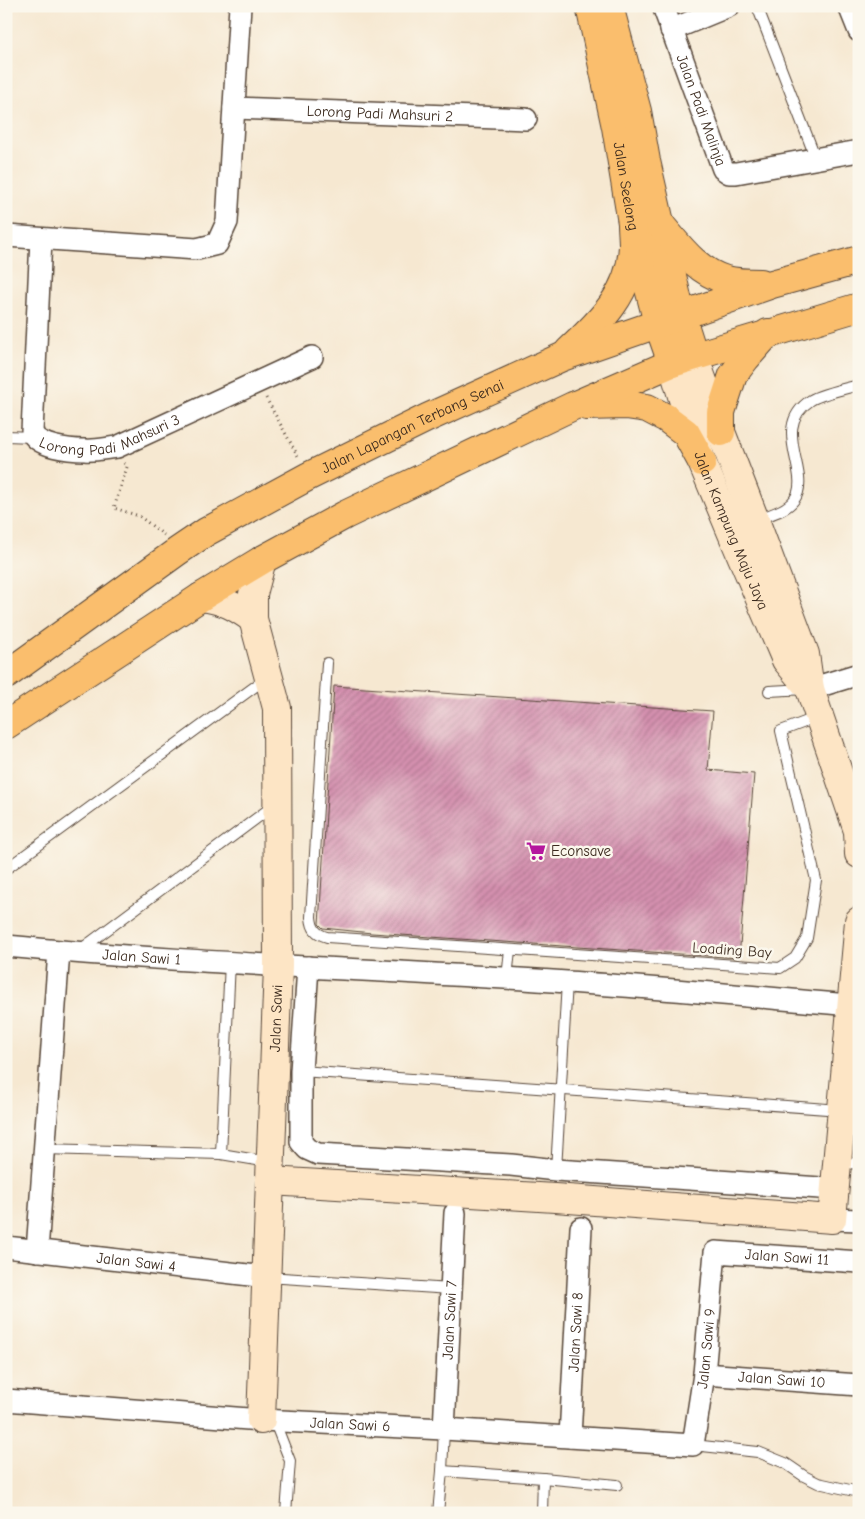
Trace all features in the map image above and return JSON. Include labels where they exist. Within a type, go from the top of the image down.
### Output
[{"type":"main road","name":"Jalan Seelong","points":[[590,6],[616,127],[632,223],[683,359]]},
{"type":"main road","name":"Jalan Seelong","points":[[609,6],[637,111],[660,224],[669,319]]},
{"type":"main road","points":[[562,357],[604,317],[616,302],[625,283],[633,247],[632,223]]},
{"type":"main road","points":[[660,224],[689,258],[712,275],[728,281],[772,284]]},
{"type":"main road","name":"Jalan Lapangan Terbang Senai","points":[[6,675],[206,532],[309,476],[428,418],[562,357],[772,284],[859,260]]},
{"type":"main road","points":[[6,725],[201,597],[262,560],[345,515],[573,406],[683,359],[859,307]]},
{"type":"main road","points":[[721,432],[721,412],[733,375],[768,333]]},
{"type":"main road","points":[[573,406],[626,405],[647,408],[666,418],[686,433],[702,462]]},
{"type":"street","points":[[6,236],[197,249],[217,244],[227,222],[240,6]]},
{"type":"street","name":"Jalan Padi Malinja","points":[[663,6],[723,169],[729,173],[736,174],[859,150]]},
{"type":"street","points":[[671,30],[729,6]]},
{"type":"street","points":[[849,6],[859,31]]},
{"type":"street","name":"Lorong Padi Mahsuri 2","points":[[234,108],[526,120]]},
{"type":"street","name":"Lorong Padi Mahsuri 3","points":[[41,239],[32,432],[33,437],[37,440],[52,446],[86,451],[117,447],[312,357]]},
{"type":"street","name":"Jalan Kampung Maju Jaya","points":[[683,359],[721,432],[804,654],[810,688],[858,831],[859,842]]},
{"type":"street","name":"Jalan Kampung Maju Jaya","points":[[683,359],[702,462],[786,660],[810,688]]},
{"type":"street","name":"Jalan Sawi","points":[[262,560],[253,594],[253,619],[277,708],[278,966],[266,1276],[268,1420]]},
{"type":"street","points":[[201,597],[225,602],[253,619]]},
{"type":"street","points":[[810,688],[859,674]]},
{"type":"street","points":[[832,1219],[835,1189],[848,1163],[842,1110],[859,921]]},
{"type":"street","name":"Jalan Sawi 1","points":[[6,946],[278,966],[567,982],[851,1005]]},
{"type":"street","points":[[36,1251],[44,1150],[68,952]]},
{"type":"street","points":[[308,967],[301,1071],[302,1142],[307,1149],[318,1154],[511,1165],[556,1170],[835,1189]]},
{"type":"street","points":[[270,1171],[554,1198],[859,1220]]},
{"type":"street","name":"Jalan Sawi 7","points":[[444,1429],[455,1213]]},
{"type":"street","name":"Jalan Sawi 8","points":[[570,1436],[581,1228]]},
{"type":"street","name":"Jalan Sawi 4","points":[[6,1247],[266,1276]]},
{"type":"street","name":"Jalan Sawi 11","points":[[715,1252],[859,1262]]},
{"type":"street","name":"Jalan Sawi 9","points":[[694,1444],[704,1374],[715,1252]]},
{"type":"street","name":"Jalan Sawi 10","points":[[704,1374],[859,1385]]},
{"type":"street","name":"Jalan Sawi 6","points":[[6,1400],[268,1420],[694,1444]]},
{"type":"lane","points":[[757,6],[816,158]]},
{"type":"lane","points":[[755,520],[784,508],[794,500],[800,487],[792,441],[792,426],[799,409],[812,399],[859,385]]},
{"type":"lane","points":[[6,436],[33,437]]},
{"type":"lane","points":[[327,663],[310,917],[312,927],[321,935],[327,937],[510,950],[507,978]]},
{"type":"lane","points":[[6,869],[268,676]]},
{"type":"lane","points":[[768,691],[810,688]]},
{"type":"lane","name":"Loading Bay","points":[[510,950],[780,968],[794,958],[807,938],[816,880],[781,731],[819,716]]},
{"type":"lane","points":[[68,952],[277,803]]},
{"type":"lane","points":[[221,1154],[230,962]]},
{"type":"lane","points":[[556,1170],[567,982]]},
{"type":"lane","points":[[301,1071],[842,1110]]},
{"type":"lane","points":[[44,1150],[221,1154],[270,1171]]},
{"type":"lane","points":[[266,1276],[451,1289]]},
{"type":"lane","points":[[268,1420],[290,1460],[286,1513]]},
{"type":"lane","points":[[438,1513],[444,1429]]},
{"type":"lane","points":[[694,1444],[758,1452],[785,1463],[818,1483],[859,1492]]},
{"type":"lane","points":[[442,1471],[616,1485]]},
{"type":"lane","points":[[542,1513],[543,1478]]},
{"type":"path","points":[[258,382],[309,476]]},
{"type":"path","points":[[117,447],[127,467],[114,508],[139,516],[163,534],[178,551]]},
{"type":"building","name":"Econsave","points":[[334,686],[713,711],[708,770],[754,774],[739,958],[323,928],[319,924]]},
{"type":"place","name":"Econsave","points":[[536,851]]}]
